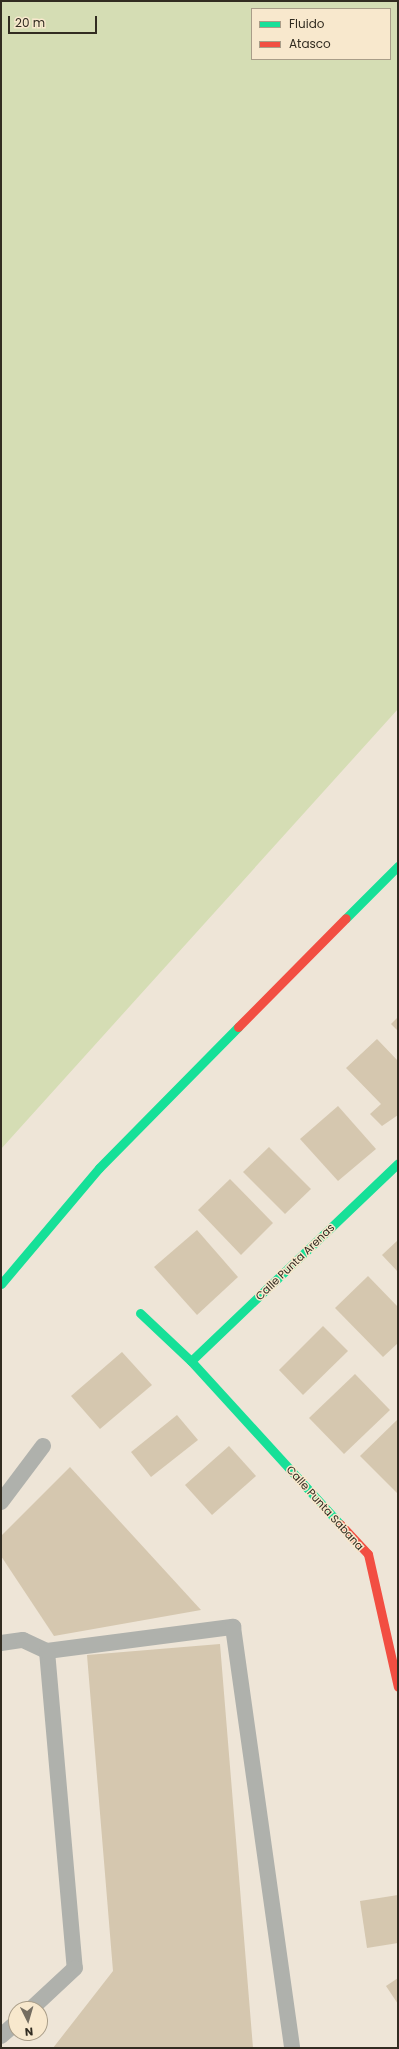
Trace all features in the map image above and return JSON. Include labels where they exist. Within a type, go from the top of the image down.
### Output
[{"type":"street","points":[[1,1284],[99,1168],[398,866]]},
{"type":"street","name":"Calle Punta Arenas","points":[[191,1361],[398,1163]]},
{"type":"street","name":"Calle Punta Sabana","points":[[140,1313],[191,1361],[368,1554],[398,1687]]},
{"type":"lane","points":[[1,1502],[43,1446]]},
{"type":"lane","points":[[1,1643],[23,1640],[47,1651],[233,1627],[292,2048]]},
{"type":"lane","points":[[40,2001],[75,1968],[47,1651]]},
{"type":"green space","points":[[1,1],[398,1],[398,709],[1,1149]]},
{"type":"building","points":[[398,1017],[398,1031],[391,1024]]},
{"type":"building","points":[[377,1039],[398,1061],[398,1115],[382,1126],[370,1114],[381,1104],[346,1068]]},
{"type":"building","points":[[338,1106],[376,1149],[338,1181],[300,1139]]},
{"type":"building","points":[[269,1147],[311,1189],[285,1214],[243,1172]]},
{"type":"building","points":[[230,1179],[273,1223],[241,1255],[198,1210]]},
{"type":"building","points":[[197,1230],[238,1277],[197,1315],[154,1267]]},
{"type":"building","points":[[398,1240],[398,1272],[382,1255]]},
{"type":"building","points":[[368,1276],[398,1307],[398,1343],[383,1357],[335,1308]]},
{"type":"building","points":[[323,1326],[348,1351],[303,1395],[279,1370]]},
{"type":"building","points":[[122,1352],[152,1385],[100,1429],[71,1396]]},
{"type":"building","points":[[355,1374],[390,1410],[344,1454],[309,1418]]},
{"type":"building","points":[[177,1415],[198,1440],[151,1477],[131,1452]]},
{"type":"building","points":[[398,1419],[398,1494],[360,1456]]},
{"type":"building","points":[[229,1446],[256,1476],[212,1515],[185,1485]]},
{"type":"building","points":[[70,1467],[201,1610],[54,1636],[1,1556],[1,1536]]},
{"type":"building","points":[[220,1644],[253,2048],[53,2048],[113,1971],[87,1655]]},
{"type":"building","points":[[398,1895],[398,1943],[367,1948],[360,1901]]},
{"type":"building","points":[[398,1978],[398,2004],[386,1986]]},
{"type":"traffic: fast","points":[[346,918],[398,866]]},
{"type":"traffic: fast","points":[[1,1284],[99,1168],[238,1027]]},
{"type":"traffic: fast","points":[[191,1361],[398,1163]]},
{"type":"traffic: fast","points":[[140,1313],[191,1361],[340,1524]]},
{"type":"traffic: jam","points":[[238,1027],[346,918]]},
{"type":"traffic: jam","points":[[340,1524],[368,1554],[398,1687]]}]
